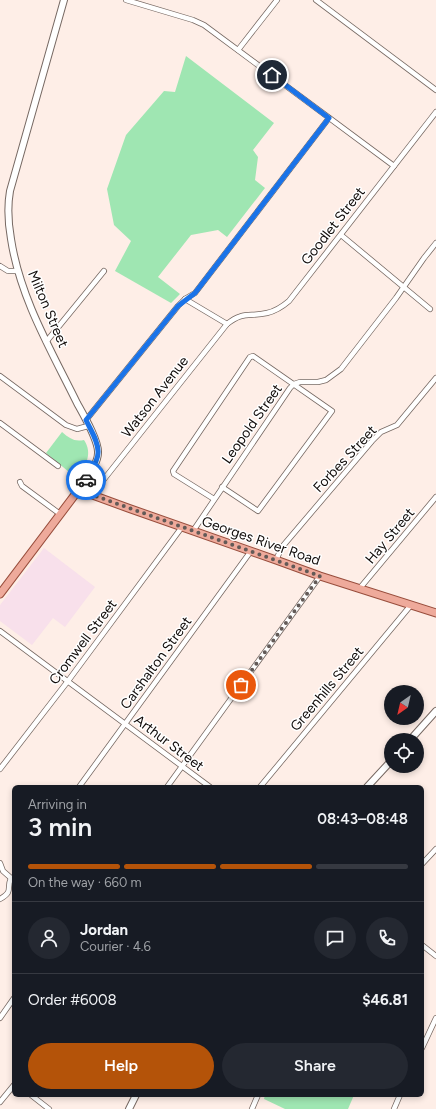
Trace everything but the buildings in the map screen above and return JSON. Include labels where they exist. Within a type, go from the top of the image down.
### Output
[{"type":"main road","name":"Milton Street","points":[[0,594],[80,488],[93,467],[98,453],[97,445],[86,420],[46,342],[18,271],[9,229],[7,208],[64,0]]},
{"type":"main road","name":"Georges River Road","points":[[80,488],[87,493],[320,576],[436,613]]},
{"type":"main road","points":[[416,733],[436,711]]},
{"type":"main road","points":[[369,785],[384,769]]},
{"type":"main road","points":[[130,1109],[135,1097]]},
{"type":"street","points":[[126,0],[198,22],[214,32],[394,166]]},
{"type":"street","points":[[238,50],[277,0]]},
{"type":"street","points":[[316,0],[436,90]]},
{"type":"street","name":"Goodlet Street","points":[[227,324],[238,317],[274,311],[289,300],[436,112]]},
{"type":"street","points":[[86,420],[178,306],[195,293],[329,118]]},
{"type":"street","points":[[341,235],[430,309]]},
{"type":"street","name":"Leopold Street","points":[[193,531],[281,400],[294,384],[300,382],[318,382],[326,380],[341,369],[404,288],[436,243]]},
{"type":"street","points":[[0,266],[8,271],[18,271]]},
{"type":"street","points":[[46,342],[104,271]]},
{"type":"street","points":[[186,299],[227,324]]},
{"type":"street","name":"Watson Avenue","points":[[101,483],[227,324]]},
{"type":"street","points":[[214,499],[173,472],[250,357],[253,356],[332,411],[258,511],[222,487]]},
{"type":"street","points":[[0,376],[66,425],[78,429],[88,426]]},
{"type":"street","name":"Forbes Street","points":[[276,560],[282,546],[365,449],[381,432],[397,425],[436,378]]},
{"type":"street","points":[[0,423],[58,466]]},
{"type":"street","points":[[20,482],[22,486],[60,514]]},
{"type":"street","name":"Hay Street","points":[[360,588],[436,497]]},
{"type":"street","name":"Cromwell Street","points":[[0,769],[68,681],[182,527]]},
{"type":"street","name":"Carshalton Street","points":[[80,785],[251,551]]},
{"type":"street","points":[[168,785],[320,576]]},
{"type":"street","name":"Greenhills Street","points":[[262,785],[411,605]]},
{"type":"street","name":"Arthur Street","points":[[0,631],[207,785]]},
{"type":"street","points":[[424,862],[436,849]]},
{"type":"street","points":[[0,863],[3,871],[12,877],[9,881],[9,892],[0,899]]},
{"type":"street","points":[[424,947],[436,956]]},
{"type":"street","points":[[0,1018],[12,1001]]},
{"type":"street","points":[[424,1044],[436,1018]]},
{"type":"street","points":[[0,1102],[12,1087]]},
{"type":"street","points":[[34,1097],[49,1109]]},
{"type":"street","points":[[252,1109],[257,1097]]},
{"type":"street","points":[[394,1109],[399,1097]]},
{"type":"shaded area","points":[[44,548],[95,587],[65,627],[53,618],[32,645],[0,621],[0,605]]},
{"type":"green space","points":[[186,56],[274,123],[253,150],[258,157],[255,180],[265,188],[227,237],[218,230],[191,235],[158,277],[180,294],[171,303],[115,271],[131,241],[114,225],[107,189],[126,135],[164,91],[175,92]]},
{"type":"green space","points":[[62,432],[72,439],[84,440],[87,445],[88,455],[86,464],[77,478],[46,453]]},
{"type":"green space","points":[[264,1097],[353,1097],[348,1109],[285,1109],[264,1099]]},
{"type":"way so far","points":[[86,480],[80,488],[87,493],[320,576],[241,685]]},
{"type":"route","points":[[86,480],[97,460],[98,453],[97,445],[86,420],[178,306],[195,293],[329,118],[272,75]]}]
